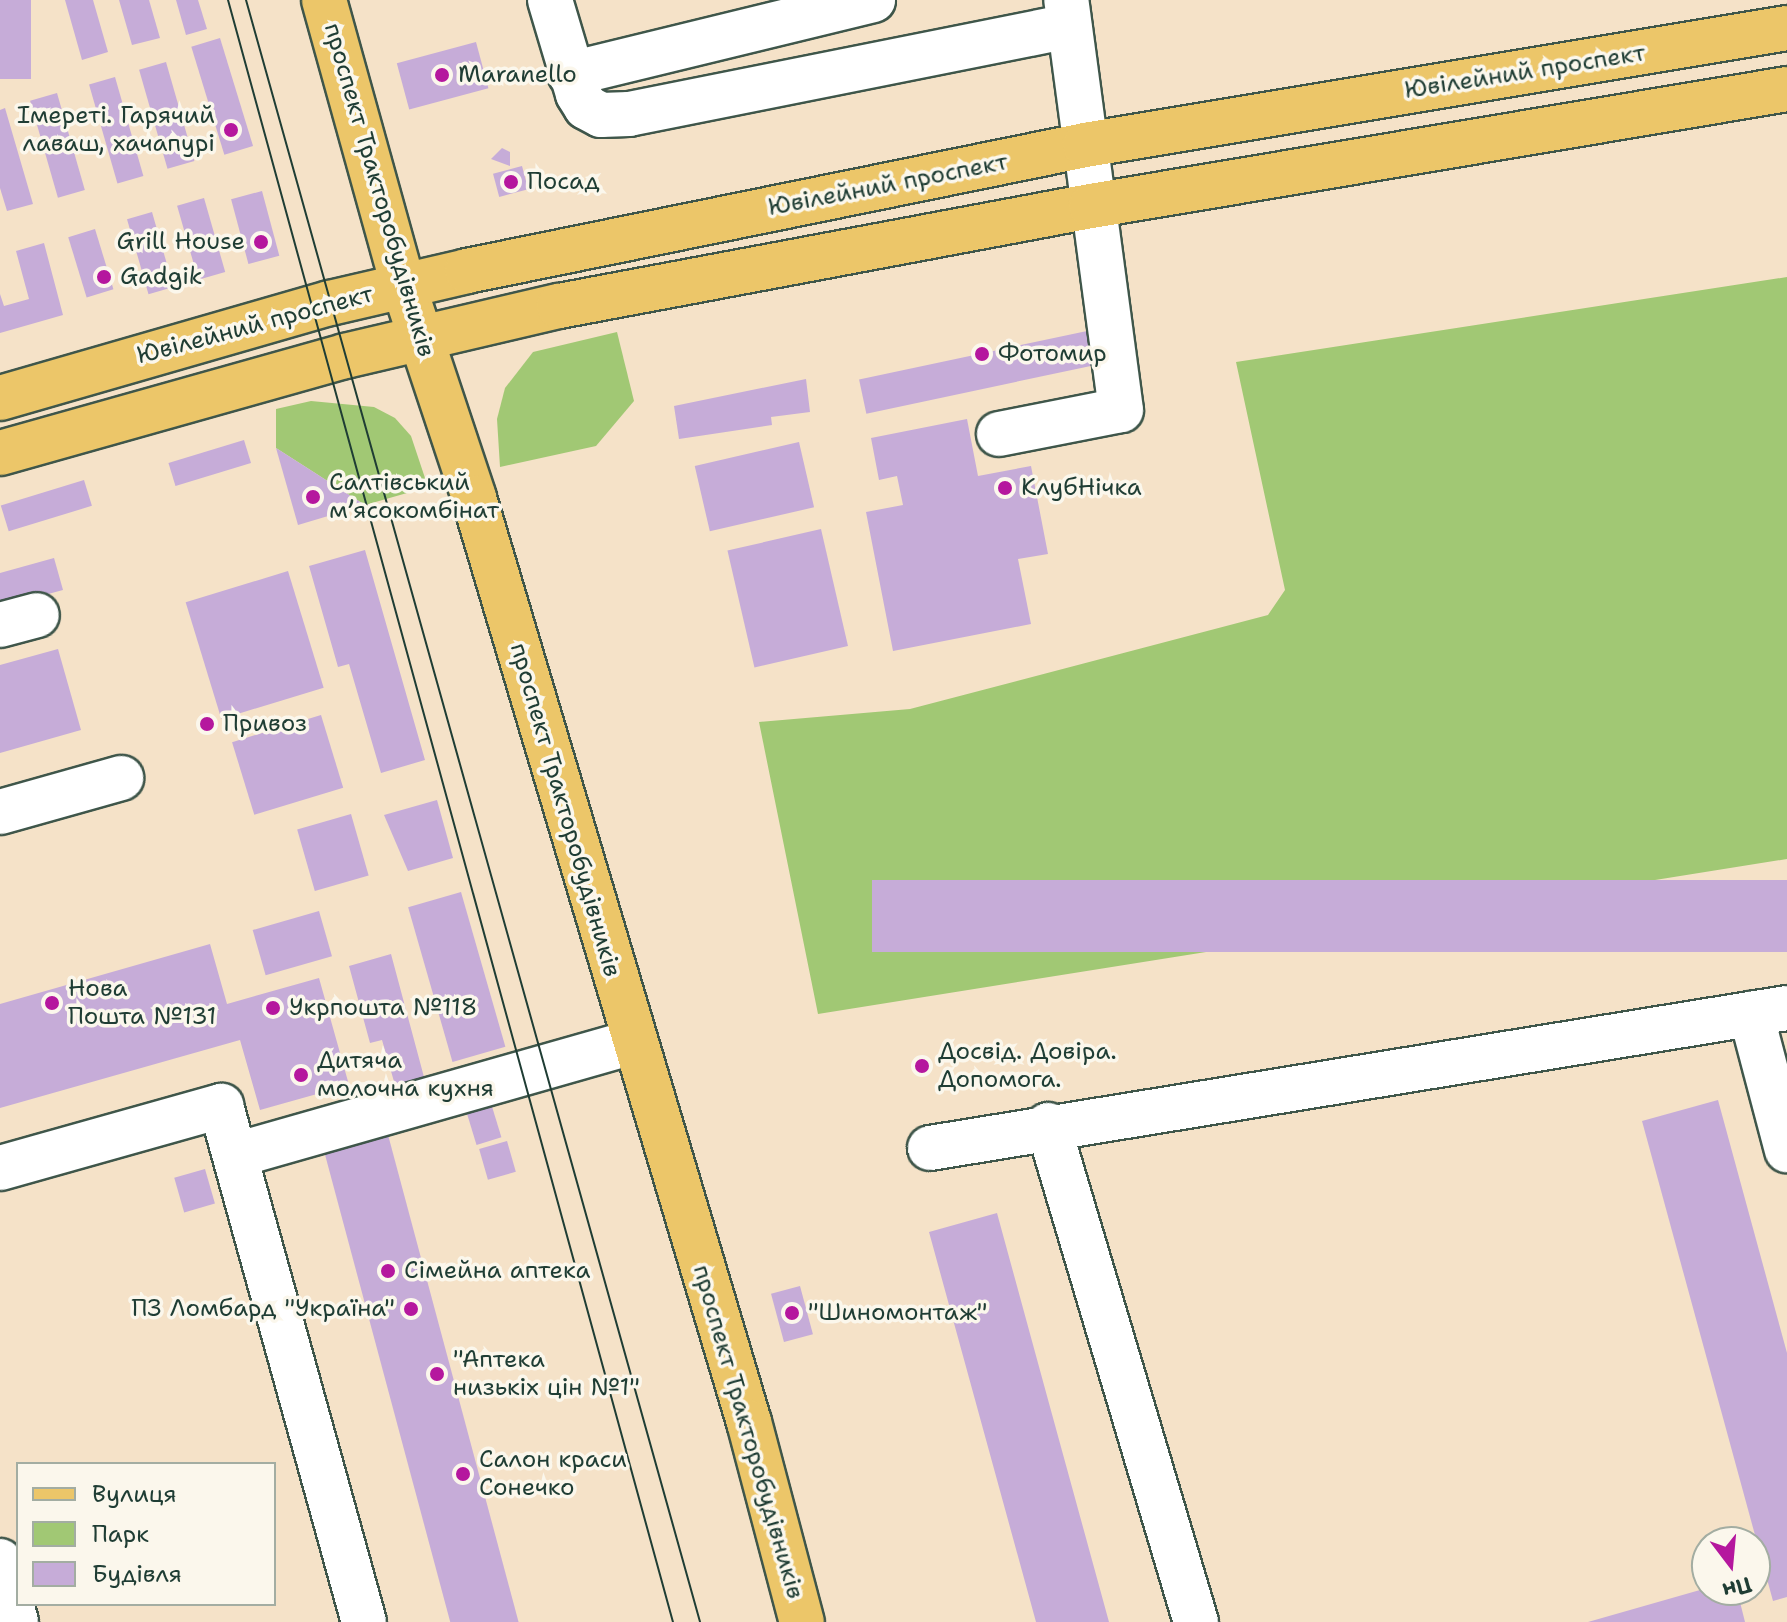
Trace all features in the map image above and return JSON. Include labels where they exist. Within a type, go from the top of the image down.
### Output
[{"type":"main road","name":"проспект Тракторобудівників","points":[[324,0],[403,284],[474,498],[633,1042],[749,1422],[802,1622]]},
{"type":"main road","name":"Ювілейний проспект","points":[[0,398],[403,284],[1085,145],[1787,28]]},
{"type":"main road","points":[[0,453],[420,336],[1091,206],[1787,89]]},
{"type":"lane","points":[[550,0],[570,74],[586,107],[601,115],[629,114],[1067,13],[1121,410],[999,434]]},
{"type":"lane","points":[[570,74],[873,0]]},
{"type":"lane","points":[[0,812],[121,778]]},
{"type":"lane","points":[[930,1148],[1048,1125],[1769,1011],[1787,1150]]},
{"type":"lane","points":[[236,1155],[633,1042]]},
{"type":"lane","points":[[0,1168],[221,1106],[364,1622]]},
{"type":"lane","points":[[1048,1125],[1196,1622]]},
{"type":"lane","points":[[0,1561],[16,1622]]},
{"type":"green space","points":[[1787,277],[1787,859],[818,1014],[759,722],[910,709],[1268,615],[1285,590],[1236,362]]},
{"type":"green space","points":[[617,332],[634,401],[596,446],[500,467],[497,419],[505,388],[533,352]]},
{"type":"green space","points":[[311,401],[374,407],[395,418],[411,436],[428,487],[365,505],[276,448],[276,409]]},
{"type":"building","points":[[0,0],[31,0],[31,79],[0,79]]},
{"type":"building","points":[[65,0],[93,0],[108,52],[82,60]]},
{"type":"building","points":[[119,0],[149,0],[160,38],[132,45]]},
{"type":"building","points":[[176,0],[198,0],[207,29],[186,35]]},
{"type":"building","points":[[220,38],[253,146],[224,155],[191,47]]},
{"type":"building","name":"Maranello","points":[[476,42],[488,88],[409,110],[397,63]]},
{"type":"building","points":[[166,62],[194,161],[167,169],[139,70]]},
{"type":"building","points":[[115,77],[143,176],[117,183],[89,84]]},
{"type":"building","points":[[57,93],[85,190],[58,198],[30,101]]},
{"type":"building","points":[[5,108],[33,204],[7,211],[0,188],[0,110]]},
{"type":"building","points":[[502,148],[510,152],[510,166],[491,159]]},
{"type":"building","name":"Посад","points":[[522,166],[528,189],[499,197],[493,174]]},
{"type":"building","points":[[262,191],[279,256],[248,264],[231,199]]},
{"type":"building","points":[[204,198],[225,272],[198,280],[177,206]]},
{"type":"building","points":[[152,212],[173,287],[149,294],[127,219]]},
{"type":"building","points":[[95,229],[113,289],[87,297],[68,237]]},
{"type":"building","points":[[44,243],[63,315],[0,333],[0,294],[4,306],[29,299],[16,251]]},
{"type":"building","points":[[1087,331],[1094,365],[866,414],[859,379]]},
{"type":"building","points":[[806,379],[810,412],[771,417],[772,425],[679,439],[674,406]]},
{"type":"building","points":[[967,419],[978,476],[1031,466],[1048,554],[1018,559],[1031,624],[893,651],[866,512],[903,505],[897,476],[879,480],[871,438]]},
{"type":"building","points":[[244,440],[251,463],[175,486],[168,463]]},
{"type":"building","points":[[799,442],[814,507],[710,531],[695,466]]},
{"type":"building","points":[[276,448],[365,505],[298,525]]},
{"type":"building","points":[[84,480],[92,506],[9,531],[1,505]]},
{"type":"building","points":[[821,529],[848,646],[754,668],[727,551]]},
{"type":"building","points":[[365,550],[425,760],[381,773],[349,664],[338,667],[309,566]]},
{"type":"building","points":[[54,558],[63,590],[0,607],[0,573]]},
{"type":"building","points":[[288,571],[324,688],[221,719],[186,602]]},
{"type":"building","points":[[58,649],[81,730],[0,753],[0,665]]},
{"type":"building","points":[[321,715],[343,788],[254,815],[232,742]]},
{"type":"building","points":[[437,800],[453,858],[408,871],[384,815]]},
{"type":"building","points":[[351,814],[369,876],[315,891],[297,829]]},
{"type":"building","points":[[872,880],[1787,880],[1787,952],[872,952]]},
{"type":"building","points":[[461,892],[505,1047],[453,1062],[408,907]]},
{"type":"building","points":[[319,911],[332,956],[266,975],[253,930]]},
{"type":"building","points":[[210,944],[227,1004],[319,978],[349,1085],[260,1110],[240,1040],[0,1108],[0,1004]]},
{"type":"building","points":[[391,954],[424,1077],[395,1085],[382,1040],[370,1043],[349,966]]},
{"type":"building","points":[[490,1100],[501,1137],[477,1145],[465,1108]]},
{"type":"building","points":[[1718,1100],[1787,1353],[1787,1597],[1773,1601],[1771,1526],[1753,1526],[1642,1121]]},
{"type":"building","points":[[387,1131],[519,1622],[450,1622],[323,1148]]},
{"type":"building","points":[[507,1141],[516,1172],[488,1180],[479,1149]]},
{"type":"building","points":[[205,1169],[215,1204],[184,1212],[174,1178]]},
{"type":"building","points":[[997,1213],[1109,1622],[1036,1622],[929,1232]]},
{"type":"building","name":"\"Шиномонтаж\"","points":[[800,1286],[813,1334],[784,1342],[771,1294]]},
{"type":"building","points":[[1691,1593],[1691,1606],[1741,1606],[1745,1622],[1588,1622]]},
{"type":"tram line","points":[[228,0],[673,1622]]},
{"type":"tram line","points":[[246,0],[700,1622]]},
{"type":"place","name":"Maranello","points":[[442,75]]},
{"type":"place","name":"Імереті. Гарячий лаваш, хачапурі","points":[[231,130]]},
{"type":"place","name":"Посад","points":[[511,182]]},
{"type":"place","name":"Grill House","points":[[261,242]]},
{"type":"place","name":"Gadgik","points":[[104,277]]},
{"type":"place","name":"Фотомир","points":[[982,354]]},
{"type":"place","name":"КлубНічка","points":[[1005,488]]},
{"type":"place","name":"Салтівський мʼясокомбінат","points":[[313,497]]},
{"type":"place","name":"Привоз","points":[[207,724]]},
{"type":"place","name":"Нова Пошта №131","points":[[52,1003]]},
{"type":"place","name":"Укрпошта №118","points":[[273,1008]]},
{"type":"place","name":"Досвід. Довіра. Допомога.","points":[[922,1066]]},
{"type":"place","name":"Дитяча молочна кухня","points":[[301,1075]]},
{"type":"place","name":"Сімейна аптека","points":[[388,1271]]},
{"type":"place","name":"ПЗ Ломбард \"Україна\"","points":[[411,1309]]},
{"type":"place","name":"\"Шиномонтаж\"","points":[[792,1313]]},
{"type":"place","name":"\"Аптека низькіх цін №1\"","points":[[437,1374]]},
{"type":"place","name":"Салон краси Сонечко","points":[[463,1474]]}]
